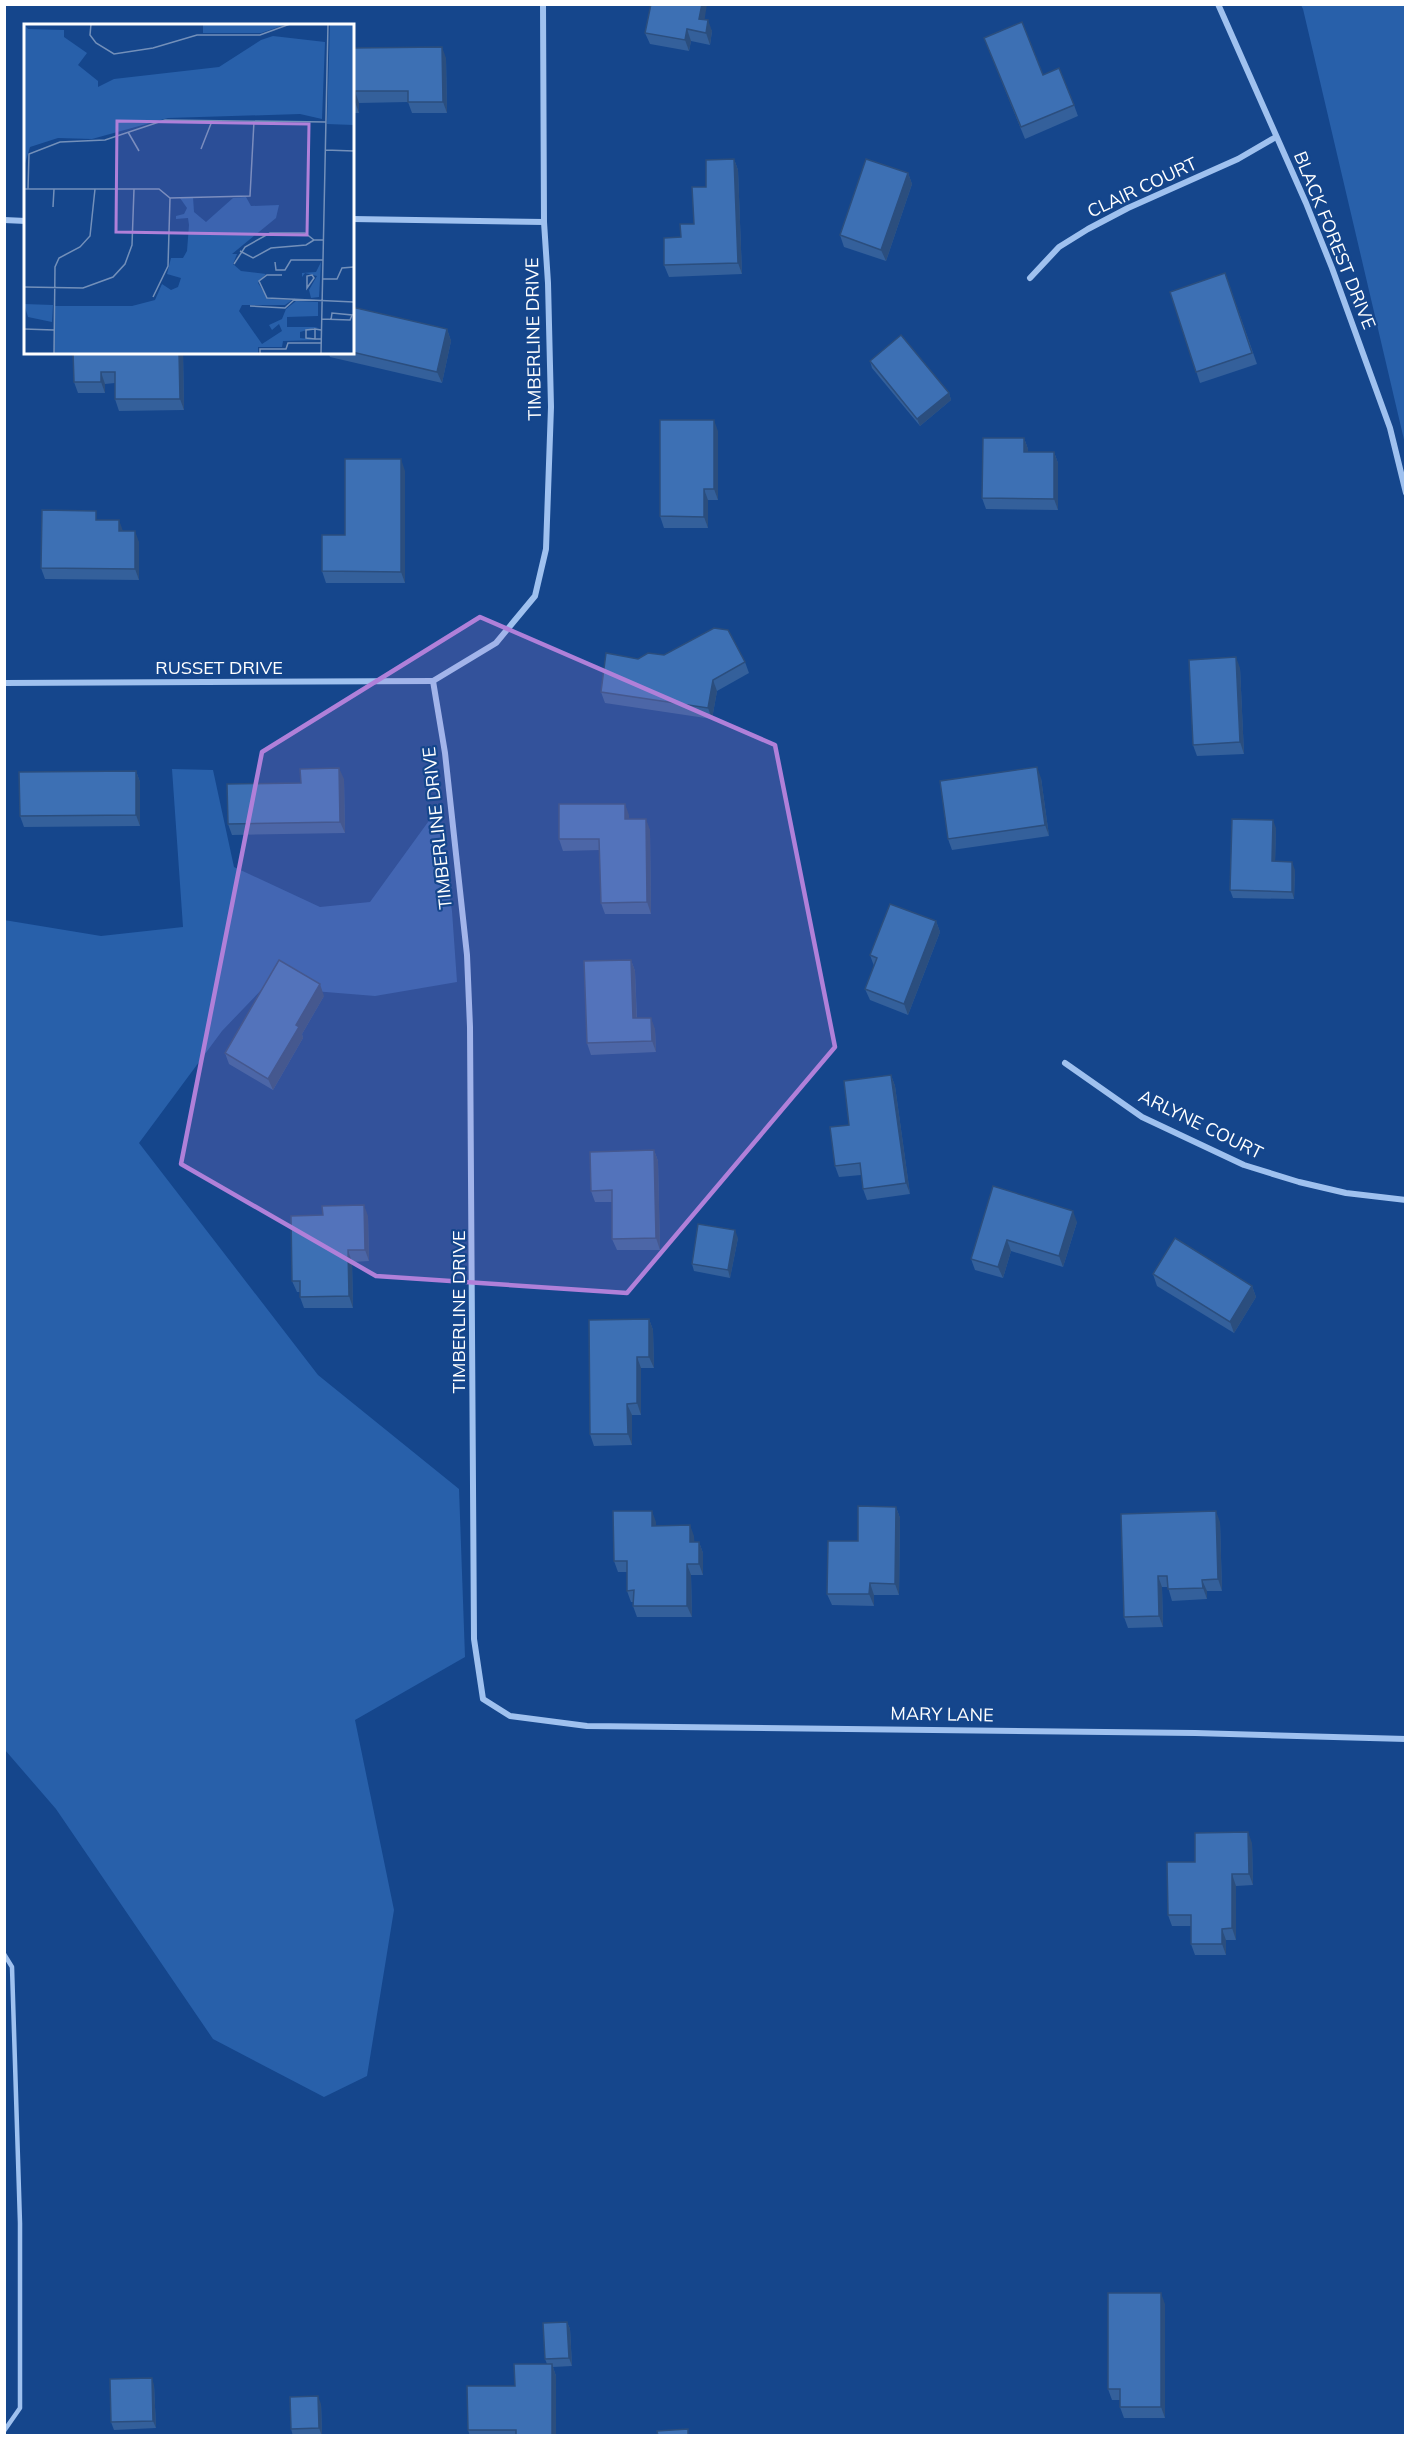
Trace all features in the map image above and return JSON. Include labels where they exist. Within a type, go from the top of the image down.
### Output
[{"type":"street","name":"TIMBERLINE DRIVE","points":[[483,1699],[474,1639],[472,1148],[467,955],[445,753],[433,681],[496,643],[535,596],[546,549],[551,407],[544,222],[543,4]]},
{"type":"street","name":"BLACK FOREST DRIVE","points":[[1218,4],[1332,267],[1390,428],[1406,493]]},
{"type":"street","name":"CLAIR COURT","points":[[1030,278],[1059,247],[1088,229],[1128,208],[1238,159],[1276,137]]},
{"type":"street","points":[[354,219],[544,222]]},
{"type":"street","points":[[4,220],[24,221]]},
{"type":"street","name":"RUSSET DRIVE","points":[[4,683],[433,681]]},
{"type":"street","name":"ARLYNE COURT","points":[[1065,1063],[1142,1117],[1244,1165],[1299,1182],[1346,1193],[1406,1200]]},
{"type":"street","name":"MARY LANE","points":[[483,1699],[510,1716],[587,1726],[1171,1732],[1406,1739]]},
{"type":"lane","points":[[4,1954],[12,1966],[20,2258],[20,2408],[4,2431]]},
{"type":"highlighted area","points":[[480,617],[775,745],[835,1047],[627,1293],[376,1276],[181,1164],[262,752]]},
{"type":"shaded area","points":[[1301,5],[1405,5],[1405,444],[1303,9]]},
{"type":"shaded area","points":[[172,769],[213,770],[234,867],[320,907],[370,902],[436,811],[452,911],[457,982],[375,996],[264,987],[222,1031],[139,1143],[318,1375],[459,1489],[465,1657],[355,1720],[394,1910],[367,2076],[324,2097],[213,2039],[56,1809],[5,1750],[4,920],[101,936],[183,927]]},
{"type":"building","points":[[651,4],[702,4],[699,19],[708,20],[706,33],[687,29],[685,40],[645,33]]},
{"type":"building","points":[[1022,22],[1043,75],[1059,68],[1074,105],[1021,127],[984,38]]},
{"type":"building","points":[[442,47],[443,102],[408,102],[408,91],[355,91],[354,102],[354,48]]},
{"type":"building","points":[[734,159],[738,263],[664,265],[664,238],[681,237],[680,224],[694,224],[692,187],[706,187],[706,160]]},
{"type":"building","points":[[866,159],[908,173],[881,250],[840,235]]},
{"type":"building","points":[[1225,273],[1252,353],[1196,372],[1170,292]]},
{"type":"building","points":[[354,307],[447,329],[437,372],[354,352]]},
{"type":"building","points":[[901,335],[949,393],[917,419],[870,361]]},
{"type":"building","points":[[73,354],[179,354],[180,399],[115,399],[115,372],[101,372],[101,382],[74,382]]},
{"type":"building","points":[[660,420],[714,420],[714,489],[704,489],[704,517],[660,516]]},
{"type":"building","points":[[983,438],[1024,438],[1024,452],[1054,452],[1054,499],[982,498]]},
{"type":"building","points":[[345,459],[401,459],[401,572],[322,571],[322,535],[345,535]]},
{"type":"building","points":[[42,510],[96,511],[96,520],[119,520],[119,531],[135,531],[135,569],[41,568]]},
{"type":"building","points":[[714,628],[728,630],[745,662],[713,680],[708,708],[601,692],[606,653],[638,659],[648,653],[664,655]]},
{"type":"building","points":[[1236,657],[1240,742],[1193,745],[1189,660]]},
{"type":"building","points":[[1037,767],[1045,825],[948,839],[940,781]]},
{"type":"building","points":[[339,768],[340,822],[228,824],[227,784],[301,783],[300,769]]},
{"type":"building","points":[[136,771],[136,815],[20,816],[19,772]]},
{"type":"building","points":[[559,804],[625,804],[625,819],[646,819],[647,902],[601,903],[599,839],[559,839]]},
{"type":"building","points":[[1232,819],[1273,820],[1272,861],[1292,862],[1292,892],[1230,890]]},
{"type":"building","points":[[890,904],[936,921],[904,1004],[865,989],[877,958],[870,955]]},
{"type":"building","points":[[279,960],[320,984],[296,1025],[299,1027],[268,1079],[225,1053]]},
{"type":"building","points":[[631,960],[633,1018],[651,1018],[652,1041],[587,1043],[584,961]]},
{"type":"building","points":[[891,1075],[906,1183],[863,1189],[860,1163],[835,1166],[830,1127],[849,1125],[844,1081]]},
{"type":"building","points":[[654,1150],[656,1238],[612,1239],[612,1190],[591,1191],[590,1152]]},
{"type":"building","points":[[993,1186],[1073,1211],[1059,1256],[1007,1240],[998,1267],[971,1259]]},
{"type":"building","points":[[364,1205],[365,1250],[348,1250],[349,1296],[300,1297],[300,1281],[292,1281],[291,1216],[323,1215],[322,1206]]},
{"type":"building","points":[[698,1224],[735,1230],[728,1270],[692,1264]]},
{"type":"building","points":[[1175,1238],[1252,1286],[1230,1322],[1153,1274]]},
{"type":"building","points":[[649,1319],[649,1357],[637,1357],[637,1403],[627,1404],[628,1434],[590,1434],[589,1320]]},
{"type":"building","points":[[858,1506],[896,1507],[895,1584],[870,1583],[869,1594],[827,1594],[828,1541],[858,1541]]},
{"type":"building","points":[[613,1511],[652,1511],[652,1526],[690,1525],[690,1542],[699,1542],[699,1564],[687,1564],[687,1606],[633,1606],[634,1590],[627,1591],[627,1561],[614,1561]]},
{"type":"building","points":[[1216,1511],[1218,1579],[1202,1580],[1203,1588],[1168,1589],[1167,1576],[1158,1576],[1159,1616],[1124,1617],[1121,1514]]},
{"type":"building","points":[[1248,1832],[1249,1874],[1232,1874],[1232,1928],[1222,1929],[1222,1944],[1191,1944],[1191,1915],[1168,1915],[1167,1862],[1195,1862],[1195,1833]]},
{"type":"building","points":[[1108,2293],[1161,2293],[1161,2407],[1120,2407],[1120,2389],[1108,2389]]},
{"type":"building","points":[[567,2322],[569,2358],[545,2359],[543,2323]]},
{"type":"building","points":[[514,2364],[552,2364],[552,2436],[516,2436],[516,2430],[468,2430],[467,2386],[515,2386]]},
{"type":"building","points":[[152,2378],[153,2421],[111,2422],[110,2379]]},
{"type":"building","points":[[318,2396],[319,2428],[291,2429],[290,2397]]},
{"type":"building","points":[[688,2429],[688,2436],[658,2436],[657,2431]]}]
